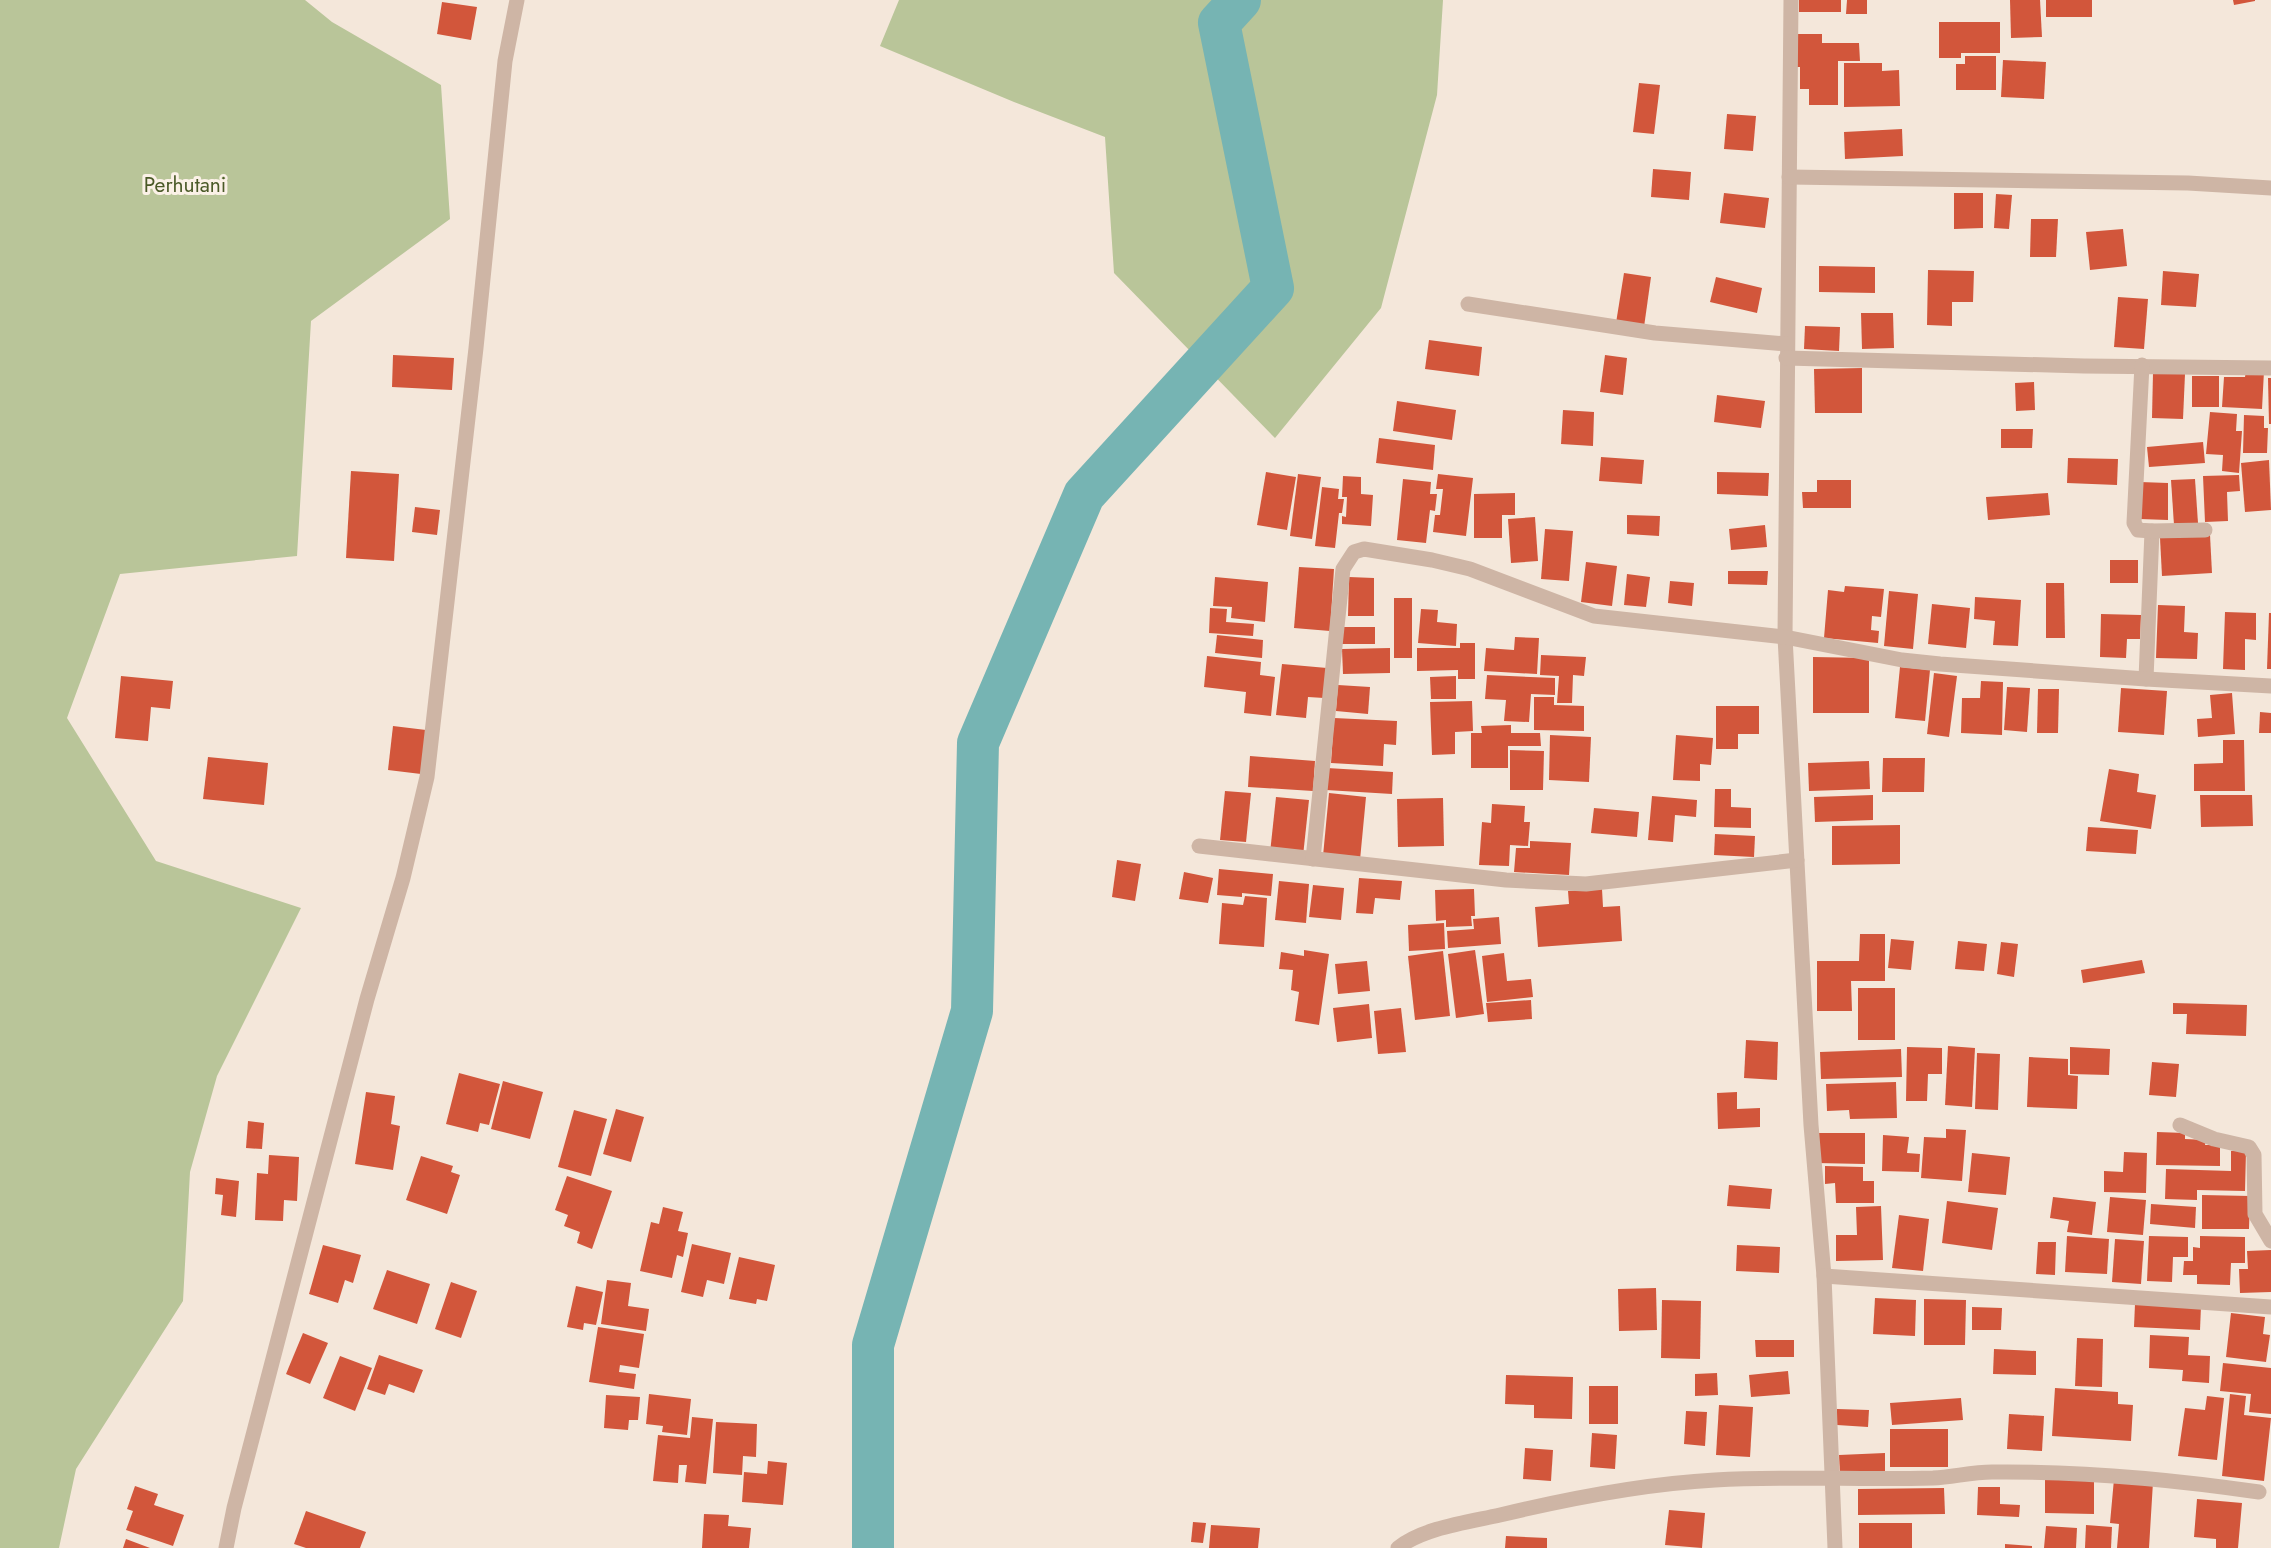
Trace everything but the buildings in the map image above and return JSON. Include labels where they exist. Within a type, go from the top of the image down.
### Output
[{"type":"street","points":[[226,1548],[234,1508],[367,999],[403,878],[427,777],[475,359],[505,61],[517,0]]},
{"type":"street","points":[[1791,0],[1785,638],[1811,1125],[1824,1276],[1830,1477],[1835,1548]]},
{"type":"street","points":[[1789,177],[2188,183],[2271,188]]},
{"type":"street","points":[[1468,304],[1786,351],[2271,368]]},
{"type":"street","points":[[2142,365],[2134,523],[2138,530],[2205,530]]},
{"type":"street","points":[[2146,679],[2152,531]]},
{"type":"street","points":[[1313,859],[1343,569],[1354,552],[1364,549],[1470,569],[1594,616],[1785,638],[1902,660],[2146,679],[2271,686]]},
{"type":"street","points":[[1199,846],[1506,880],[1586,884],[1797,860]]},
{"type":"street","points":[[2180,1125],[2214,1139],[2249,1147],[2254,1155],[2255,1214],[2271,1240]]},
{"type":"street","points":[[1824,1276],[2271,1307]]},
{"type":"street","points":[[1398,1548],[1410,1539],[1444,1529],[1565,1499],[1613,1491],[1714,1480],[1830,1477],[1935,1478],[1989,1472],[2095,1473],[2182,1480],[2259,1492]]},
{"type":"green space","name":"Perhutani","points":[[0,0],[305,0],[332,22],[441,85],[450,219],[311,321],[297,556],[120,574],[67,718],[156,861],[301,908],[217,1076],[190,1172],[183,1301],[76,1469],[59,1548],[0,1548]]},
{"type":"green space","points":[[899,0],[1443,0],[1437,95],[1381,308],[1275,438],[1114,273],[1105,137],[880,46]]},
{"type":"waterway","points":[[873,1548],[873,1345],[972,1011],[978,743],[1084,495],[1273,288],[1219,23],[1240,0]]}]
